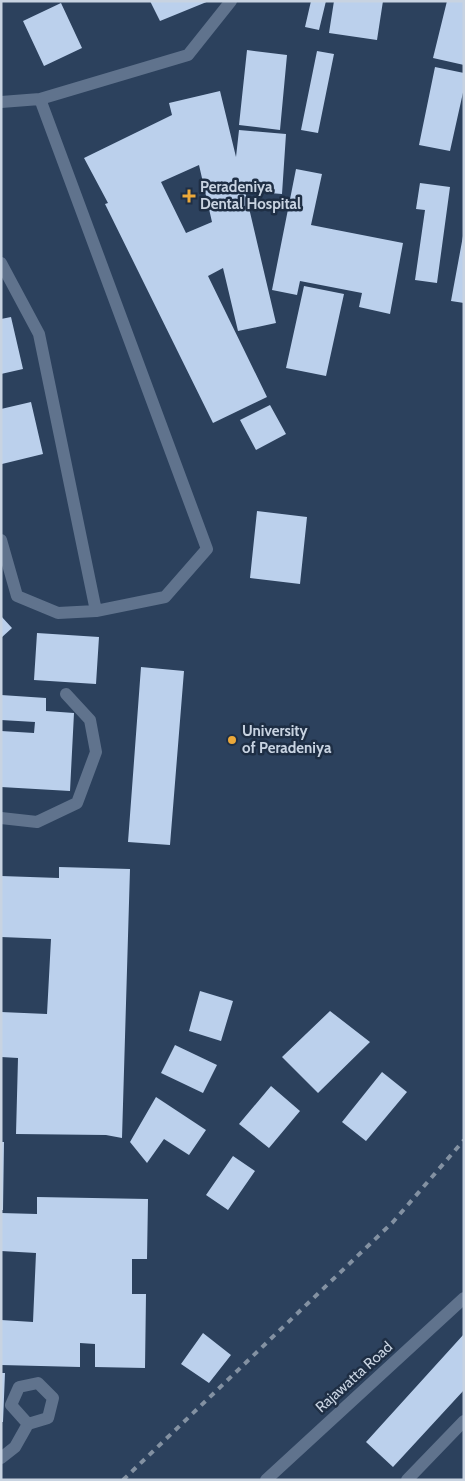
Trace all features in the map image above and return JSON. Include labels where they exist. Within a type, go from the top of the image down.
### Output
[{"type":"street","points":[[1,102],[40,100],[188,55],[231,1]]},
{"type":"street","points":[[1,540],[17,596],[58,613],[96,611],[164,597],[207,548],[40,100]]},
{"type":"street","points":[[1,263],[39,334],[96,611]]},
{"type":"street","points":[[1,818],[37,822],[77,803],[96,752],[90,720],[66,694]]},
{"type":"street","name":"Rajawatta Road","points":[[266,1480],[464,1298]]},
{"type":"street","points":[[407,1480],[464,1422]]},
{"type":"street","points":[[1,1458],[15,1447],[28,1424]]},
{"type":"shaded area","name":"University of Peradeniya","points":[[1,1],[464,1],[464,1480],[1,1480]]},
{"type":"building","points":[[150,1],[209,1],[160,21]]},
{"type":"building","points":[[311,1],[326,1],[319,30],[305,27]]},
{"type":"building","points":[[334,1],[383,1],[377,40],[329,33]]},
{"type":"building","points":[[447,1],[464,1],[464,65],[433,58]]},
{"type":"building","points":[[61,3],[82,48],[44,66],[23,21]]},
{"type":"building","points":[[247,50],[287,55],[280,130],[239,125]]},
{"type":"building","points":[[317,51],[334,54],[318,133],[301,130]]},
{"type":"building","points":[[435,67],[464,73],[464,88],[450,151],[419,145]]},
{"type":"building","points":[[220,91],[236,157],[239,130],[286,134],[282,194],[245,191],[276,323],[238,331],[223,268],[208,276],[267,397],[213,423],[105,204],[108,203],[84,158],[172,115],[169,103]],"holes":[[[199,165],[212,222],[186,233],[161,182]]]},
{"type":"building","points":[[296,169],[322,174],[311,225],[403,243],[390,314],[359,307],[362,293],[300,281],[297,295],[272,290]]},
{"type":"building","points":[[420,183],[450,187],[437,283],[415,280],[425,210],[416,209]]},
{"type":"building","points":[[464,236],[464,303],[451,301]]},
{"type":"building","points":[[304,286],[344,294],[326,376],[286,368]]},
{"type":"building","points":[[11,317],[23,369],[1,374],[1,319]]},
{"type":"building","points":[[31,402],[43,454],[2,464],[1,409]]},
{"type":"building","points":[[270,405],[286,434],[256,450],[240,420]]},
{"type":"building","points":[[257,511],[307,517],[300,584],[250,578]]},
{"type":"building","points":[[1,616],[12,628],[1,638]]},
{"type":"building","points":[[37,633],[99,637],[96,684],[34,680]]},
{"type":"building","points":[[141,667],[184,671],[170,845],[128,842]]},
{"type":"building","points":[[1,695],[46,698],[46,711],[74,713],[70,791],[1,787],[1,731],[34,733],[35,722],[1,720]]},
{"type":"building","points":[[59,867],[130,869],[122,1138],[106,1135],[16,1134],[18,1058],[1,1057],[1,1012],[47,1014],[51,939],[1,937],[1,876],[59,878]]},
{"type":"building","points":[[200,991],[233,1001],[221,1041],[189,1031]]},
{"type":"building","points":[[330,1011],[370,1042],[318,1093],[282,1057]]},
{"type":"building","points":[[175,1045],[217,1065],[203,1093],[161,1073]]},
{"type":"building","points":[[382,1072],[407,1092],[366,1141],[342,1122]]},
{"type":"building","points":[[271,1086],[300,1111],[269,1148],[239,1124]]},
{"type":"building","points":[[156,1097],[206,1130],[189,1155],[164,1139],[147,1163],[130,1142]]},
{"type":"building","points":[[1,1142],[4,1142],[3,1210],[1,1210]]},
{"type":"building","points":[[233,1156],[255,1171],[228,1210],[206,1195]]},
{"type":"building","points":[[37,1197],[148,1199],[147,1259],[132,1259],[132,1294],[146,1294],[145,1368],[95,1367],[95,1344],[80,1343],[80,1367],[1,1365],[1,1320],[33,1322],[36,1253],[1,1251],[1,1213],[37,1214]]},
{"type":"building","points":[[203,1333],[231,1355],[209,1383],[181,1364]]},
{"type":"building","points":[[464,1334],[464,1390],[393,1467],[366,1442]]},
{"type":"building","points":[[1,1373],[5,1373],[3,1422],[1,1422]]},
{"type":"railway","points":[[123,1480],[393,1222],[464,1140]]},
{"type":"place","name":"Peradeniya Dental Hospital","points":[[189,196]]},
{"type":"place","name":"University of Peradeniya","points":[[232,740]]}]
